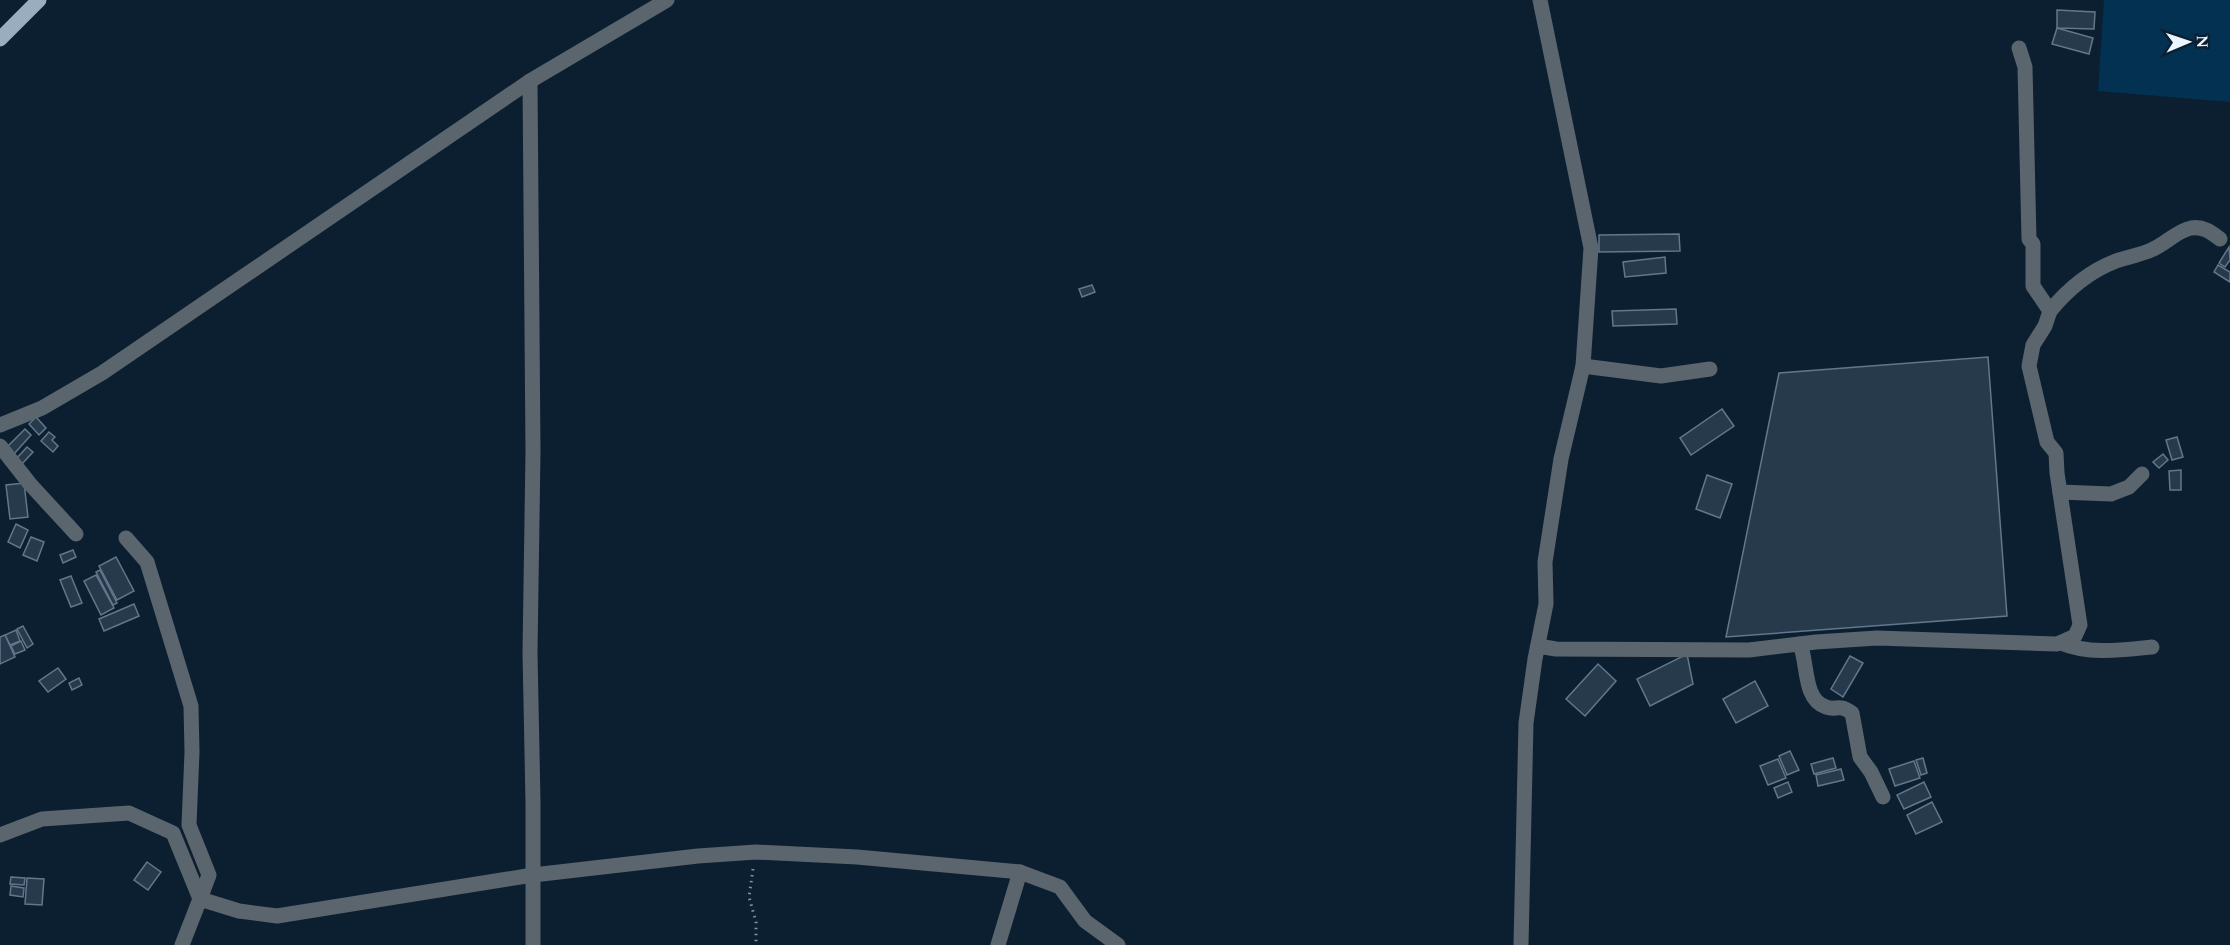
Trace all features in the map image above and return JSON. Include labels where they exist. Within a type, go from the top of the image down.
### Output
[{"type":"main road","points":[[0,39],[39,0]]},
{"type":"street","points":[[0,426],[42,408],[102,373],[530,81],[667,0]]},
{"type":"street","points":[[1521,945],[1526,723],[1534,659],[1546,604],[1545,562],[1561,459],[1583,366],[1591,248],[1540,0]]},
{"type":"street","points":[[2019,48],[2025,67],[2029,238],[2033,244],[2033,286],[2050,311]]},
{"type":"street","points":[[530,81],[532,945]]},
{"type":"street","points":[[1538,646],[1556,649],[1700,651],[1749,650],[1877,638],[2057,644],[2075,636],[2080,625],[2056,453],[2046,442],[2029,366],[2033,345],[2045,326],[2050,311],[2062,296],[2103,267],[2153,250],[2183,231],[2192,228],[2208,230],[2220,239]]},
{"type":"street","points":[[1583,366],[1661,376],[1710,369]]},
{"type":"street","points":[[0,446],[30,484],[76,534]]},
{"type":"street","points":[[2060,492],[2111,494],[2129,487],[2142,474]]},
{"type":"street","points":[[126,538],[147,562],[190,706],[192,752],[189,825],[209,875],[182,945]]},
{"type":"street","points":[[2061,643],[2071,647],[2104,651],[2152,647]]},
{"type":"street","points":[[1800,644],[1805,656],[1807,684],[1814,698],[1826,707],[1844,707],[1852,713],[1860,757],[1871,772],[1883,797]]},
{"type":"street","points":[[0,834],[42,819],[129,813],[173,833],[200,899]]},
{"type":"street","points":[[200,899],[239,911],[277,916],[533,875],[698,856],[756,852],[867,858],[1020,872],[1060,887],[1085,921],[1118,945]]},
{"type":"street","points":[[998,945],[1020,872]]},
{"type":"path","points":[[756,852],[749,897],[756,922],[756,945]]},
{"type":"shaded area","points":[[2104,0],[2230,0],[2230,102],[2098,91]]},
{"type":"building","points":[[2057,10],[2095,12],[2094,29],[2057,28]]},
{"type":"building","points":[[2057,28],[2093,38],[2089,54],[2052,44]]},
{"type":"building","points":[[1679,234],[1680,251],[1599,252],[1599,235]]},
{"type":"building","points":[[2229,247],[2230,260],[2225,267],[2219,263]]},
{"type":"building","points":[[1665,257],[1666,273],[1625,277],[1623,262]]},
{"type":"building","points":[[2218,265],[2230,272],[2230,282],[2214,272]]},
{"type":"building","points":[[1092,285],[1095,292],[1082,297],[1079,289]]},
{"type":"building","points":[[1676,309],[1677,324],[1613,326],[1612,311]]},
{"type":"building","points":[[1988,357],[2007,616],[1726,637],[1779,373]]},
{"type":"building","points":[[1722,409],[1734,426],[1691,455],[1680,438]]},
{"type":"building","points":[[36,417],[46,428],[39,435],[29,424]]},
{"type":"building","points":[[25,429],[31,435],[14,454],[7,447]]},
{"type":"building","points":[[49,432],[55,437],[52,440],[58,446],[53,452],[41,441]]},
{"type":"building","points":[[2177,437],[2183,457],[2172,460],[2166,440]]},
{"type":"building","points":[[27,447],[33,452],[22,464],[16,459]]},
{"type":"building","points":[[2163,454],[2168,460],[2159,468],[2153,462]]},
{"type":"building","points":[[2181,470],[2181,490],[2170,490],[2169,471]]},
{"type":"building","points":[[1707,475],[1732,484],[1720,518],[1696,509]]},
{"type":"building","points":[[24,483],[28,517],[10,519],[6,485]]},
{"type":"building","points":[[16,524],[28,530],[20,548],[8,542]]},
{"type":"building","points":[[31,537],[44,542],[37,561],[23,555]]},
{"type":"building","points":[[73,550],[76,557],[63,563],[60,555]]},
{"type":"building","points":[[116,557],[134,591],[117,600],[99,566]]},
{"type":"building","points":[[100,570],[117,603],[113,605],[96,572]]},
{"type":"building","points":[[96,575],[114,608],[101,615],[84,581]]},
{"type":"building","points":[[71,576],[82,603],[71,607],[60,580]]},
{"type":"building","points":[[134,604],[139,616],[104,631],[99,619]]},
{"type":"building","points":[[23,626],[33,644],[27,648],[17,629]]},
{"type":"building","points":[[16,630],[20,641],[10,645],[5,635]]},
{"type":"building","points":[[5,635],[15,657],[0,664],[0,637]]},
{"type":"building","points":[[21,641],[25,650],[15,654],[11,646]]},
{"type":"building","points":[[1687,654],[1693,684],[1650,706],[1637,679]]},
{"type":"building","points":[[1850,656],[1863,663],[1843,697],[1831,689]]},
{"type":"building","points":[[1598,664],[1616,681],[1585,716],[1566,699]]},
{"type":"building","points":[[58,668],[66,679],[48,692],[39,681]]},
{"type":"building","points":[[79,678],[82,685],[72,690],[69,683]]},
{"type":"building","points":[[1755,681],[1768,706],[1736,723],[1723,699]]},
{"type":"building","points":[[1790,751],[1799,770],[1787,775],[1779,756]]},
{"type":"building","points":[[1833,758],[1836,768],[1814,774],[1811,764]]},
{"type":"building","points":[[1923,758],[1927,773],[1921,775],[1916,760]]},
{"type":"building","points":[[1778,759],[1786,778],[1768,785],[1760,766]]},
{"type":"building","points":[[1914,761],[1920,778],[1895,786],[1889,769]]},
{"type":"building","points":[[1841,769],[1844,780],[1818,786],[1816,775]]},
{"type":"building","points":[[1788,782],[1792,792],[1778,798],[1774,788]]},
{"type":"building","points":[[1924,782],[1931,797],[1904,809],[1897,795]]},
{"type":"building","points":[[1932,802],[1942,822],[1916,834],[1907,815]]},
{"type":"building","points":[[147,862],[161,872],[148,890],[134,880]]},
{"type":"building","points":[[11,877],[25,878],[24,885],[10,884]]},
{"type":"building","points":[[27,878],[44,879],[42,905],[25,904]]},
{"type":"building","points":[[11,886],[24,888],[23,897],[10,895]]}]
